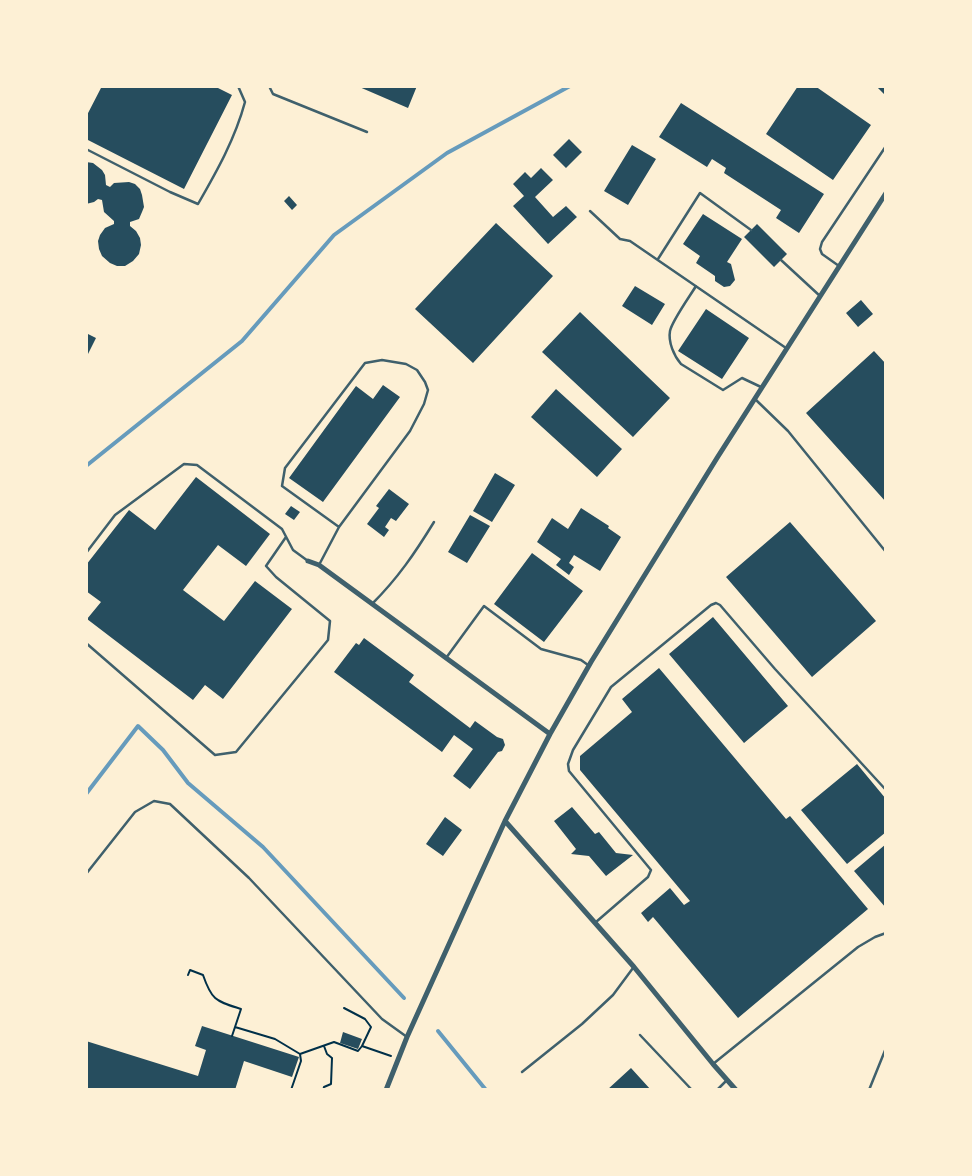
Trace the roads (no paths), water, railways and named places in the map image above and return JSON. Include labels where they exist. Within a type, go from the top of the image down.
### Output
[{"type":"street","points":[[386,1090],[406,1037],[505,821],[550,734],[590,665],[762,387],[886,193]]},
{"type":"street","points":[[308,561],[319,565],[550,734]]},
{"type":"street","points":[[505,821],[634,967],[736,1090]]},
{"type":"lane","points":[[86,149],[198,204],[220,167],[241,116],[245,102],[238,86]]},
{"type":"lane","points":[[269,86],[273,94],[367,132]]},
{"type":"lane","points":[[839,266],[822,254],[820,249],[822,242],[886,146]]},
{"type":"lane","points":[[658,260],[700,193],[751,230]]},
{"type":"lane","points":[[590,210],[620,239],[630,241],[787,348]]},
{"type":"lane","points":[[780,260],[820,296]]},
{"type":"lane","points":[[696,286],[670,330],[676,358],[682,364],[723,390],[742,378],[762,387]]},
{"type":"lane","points":[[319,565],[339,527],[410,431],[424,404],[428,390],[425,382],[417,370],[406,364],[382,360],[365,363],[286,468],[282,486],[339,527]]},
{"type":"lane","points":[[755,399],[788,431],[886,552]]},
{"type":"lane","points":[[86,553],[114,515],[184,464],[197,465],[282,529],[293,550],[308,561]]},
{"type":"lane","points":[[372,604],[393,584],[434,522]]},
{"type":"lane","points":[[86,643],[215,755],[236,752],[328,640],[330,621],[276,577],[266,566],[286,537]]},
{"type":"lane","points":[[595,922],[648,877],[651,870],[569,771],[568,764],[573,750],[611,687],[710,605],[720,605],[886,790]]},
{"type":"lane","points":[[446,658],[484,606],[541,649],[580,660],[590,665]]},
{"type":"lane","points":[[86,874],[135,812],[154,801],[170,804],[249,878],[382,1019],[406,1037]]},
{"type":"lane","points":[[713,1064],[858,947],[874,937],[886,933]]},
{"type":"lane","points":[[522,1072],[582,1024],[613,995],[634,967]]},
{"type":"lane","points":[[640,1035],[692,1090]]},
{"type":"lane","points":[[869,1090],[886,1048]]},
{"type":"lane","points":[[717,1090],[727,1080]]},
{"type":"waterway","points":[[86,466],[242,341],[334,235],[447,153],[570,86]]},
{"type":"waterway","points":[[86,794],[138,726],[163,750],[188,783],[263,847],[404,998]]},
{"type":"waterway","points":[[438,1031],[486,1090]]}]
